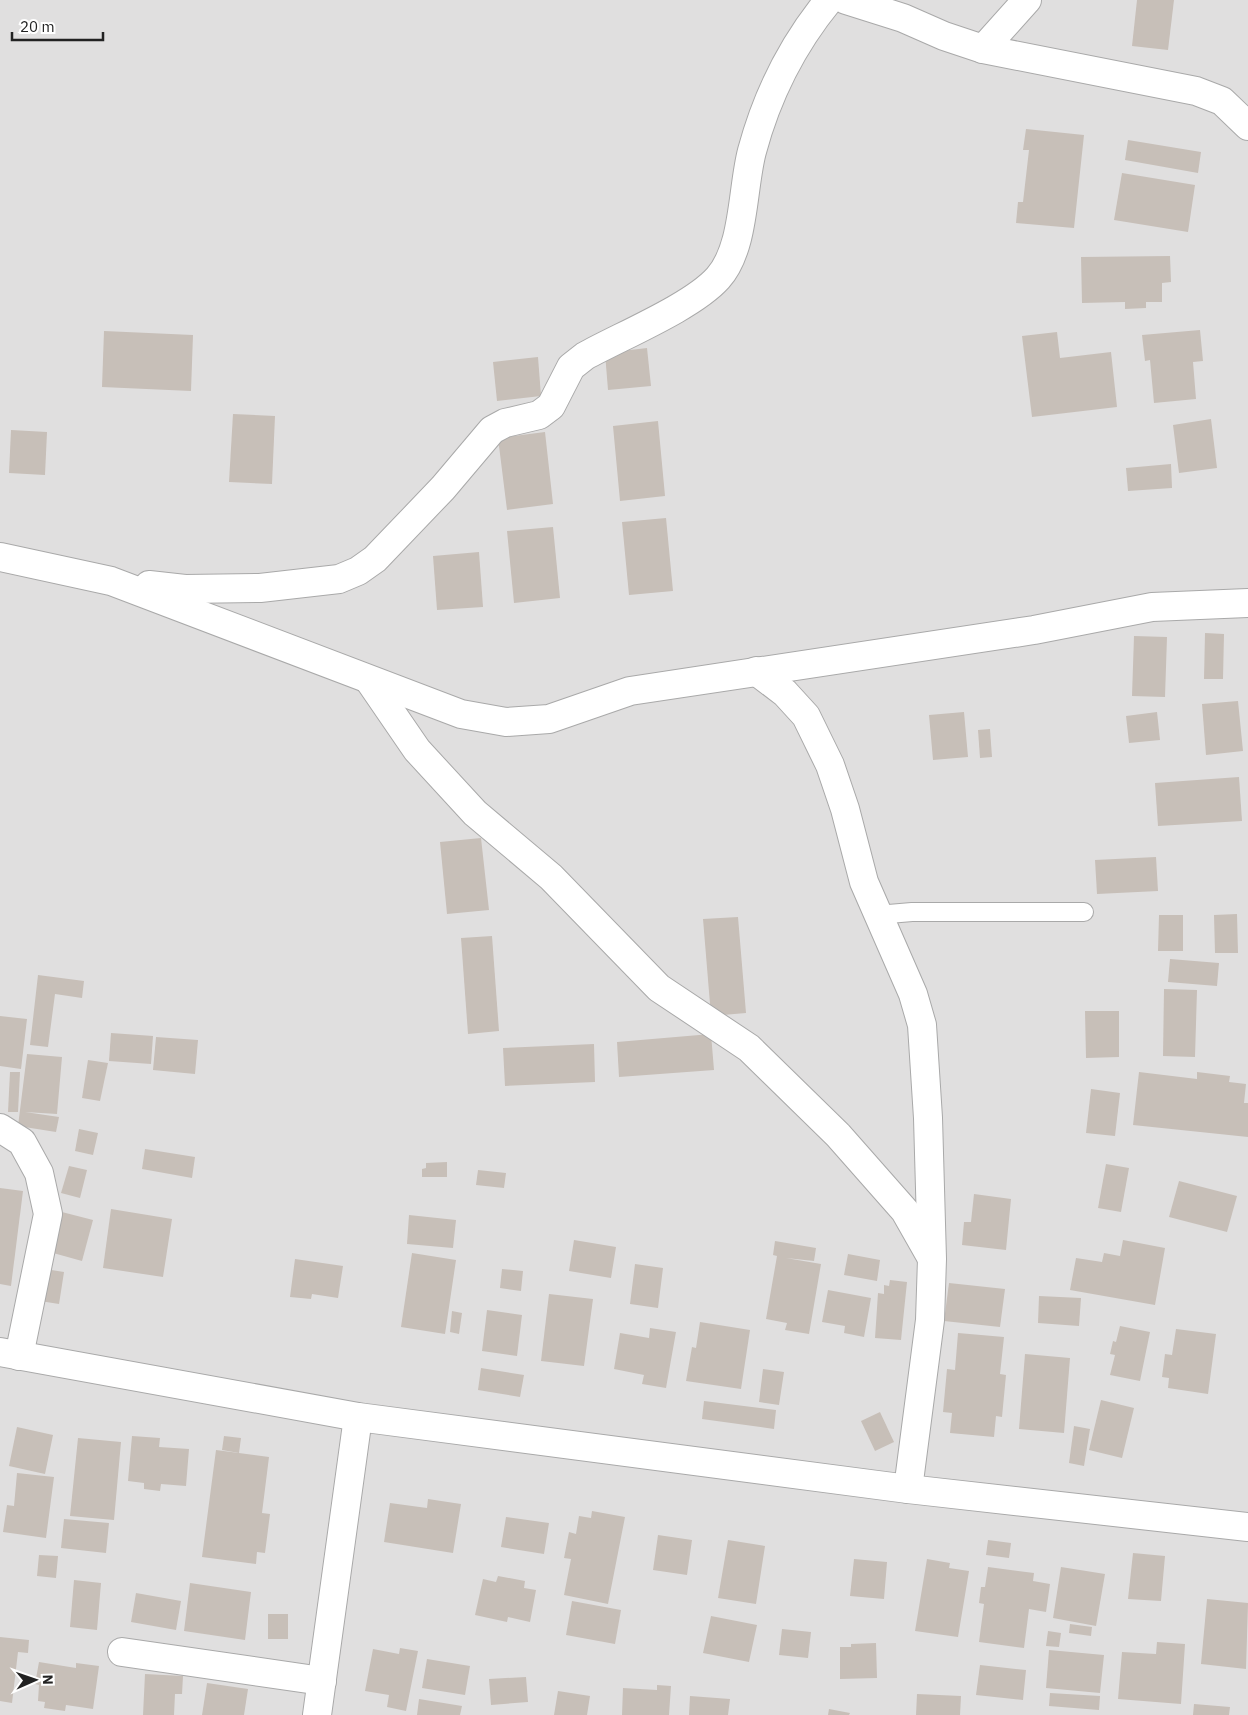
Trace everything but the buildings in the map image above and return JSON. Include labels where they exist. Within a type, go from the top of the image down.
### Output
[{"type":"street","points":[[0,557],[111,581],[184,589],[260,588],[339,579],[358,571],[375,559],[443,488],[492,430],[505,423],[539,415],[551,406],[572,367],[585,356],[682,304],[708,288],[720,277],[727,266],[737,236],[752,152],[765,111],[785,62],[811,22],[829,0]]},
{"type":"street","points":[[983,49],[1027,0]]},
{"type":"street","points":[[846,1],[903,18],[944,36],[983,49],[1196,91],[1222,101],[1248,126]]},
{"type":"street","points":[[111,581],[461,714],[506,722],[549,719],[630,691],[1034,630],[1152,607],[1248,603]]},
{"type":"street","points":[[756,671],[785,693],[806,716],[830,765],[845,809],[864,882],[913,994],[922,1025],[928,1118],[932,1259],[930,1320],[908,1489]]},
{"type":"street","points":[[370,680],[417,750],[474,812],[551,876],[660,988],[750,1048],[838,1135],[905,1210],[932,1259]]},
{"type":"street","points":[[0,1128],[22,1142],[39,1173],[48,1214],[9,1354],[358,1416],[908,1489],[1248,1527]]},
{"type":"street","points":[[317,1715],[358,1416]]},
{"type":"street","points":[[122,1652],[322,1681]]},
{"type":"lane","points":[[877,915],[912,912],[1084,912]]},
{"type":"shaded area","points":[[0,0],[1248,0],[1248,1715],[0,1715]]}]
